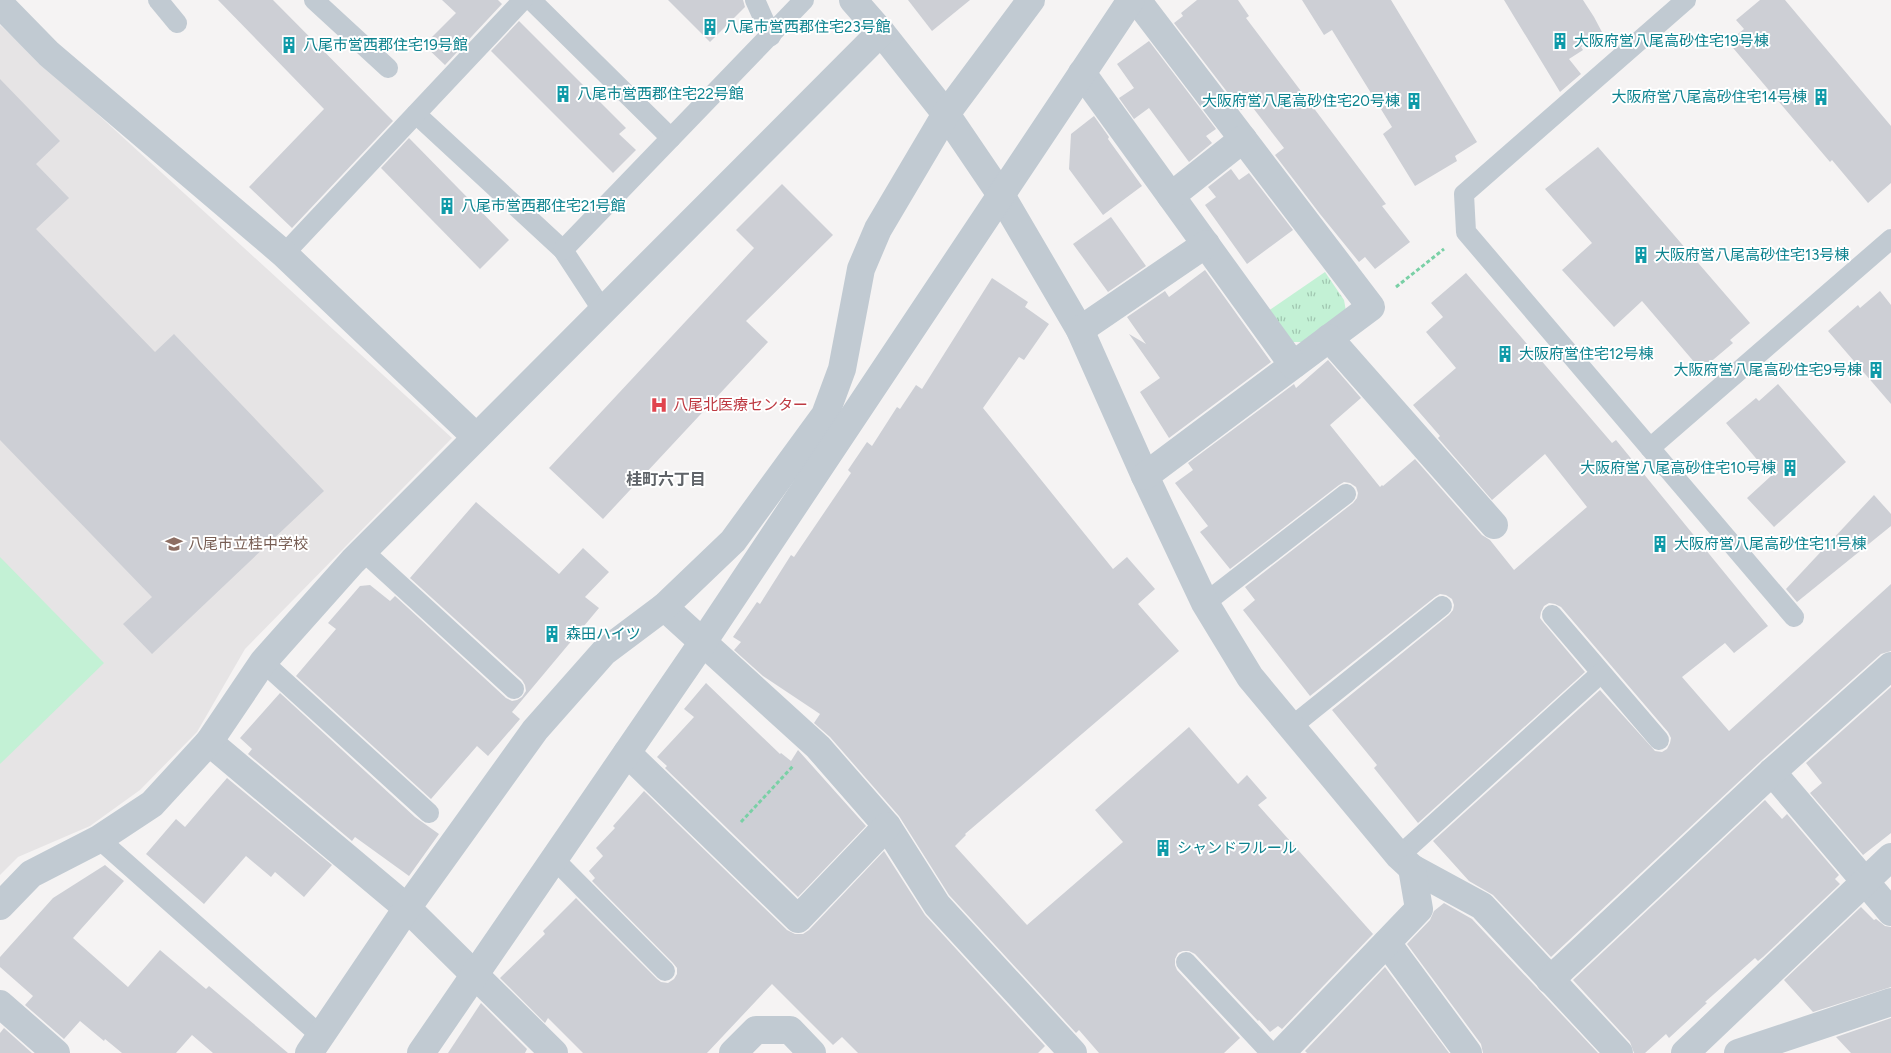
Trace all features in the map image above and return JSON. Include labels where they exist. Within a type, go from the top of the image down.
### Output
[{"type":"street","points":[[853,0],[946,114],[1001,195],[1080,330],[1145,476],[1205,603],[1250,677],[1405,862],[1482,906],[1619,1053]]},
{"type":"street","points":[[421,1053],[703,642],[1132,0]]},
{"type":"street","points":[[1137,0],[1371,307],[1145,476]]},
{"type":"street","points":[[315,1044],[407,908],[534,730],[604,652],[664,607],[734,541],[824,416],[842,369],[861,269],[878,229],[946,114],[1023,3]]},
{"type":"street","points":[[0,4],[49,54],[284,254],[476,437]]},
{"type":"street","points":[[0,906],[31,874],[99,839],[152,804],[209,742],[263,662],[363,551],[881,32]]},
{"type":"street","points":[[1082,73],[1293,365]]},
{"type":"street","points":[[1170,196],[1243,139]]},
{"type":"street","points":[[1080,330],[1206,244]]},
{"type":"street","points":[[1329,338],[1494,525]]},
{"type":"street","points":[[664,607],[814,744],[888,826],[937,906],[1072,1053]]},
{"type":"street","points":[[1550,980],[1772,772],[1891,666]]},
{"type":"street","points":[[209,742],[407,908],[554,1053]]},
{"type":"street","points":[[627,753],[798,919],[888,826]]},
{"type":"street","points":[[1772,772],[1891,912]]},
{"type":"street","points":[[1685,1053],[1891,857]]},
{"type":"street","points":[[1281,1053],[1419,909],[1405,862]]},
{"type":"street","points":[[1387,943],[1468,1053]]},
{"type":"street","points":[[1738,1053],[1891,1002]]},
{"type":"street","points":[[0,1004],[56,1053]]},
{"type":"street","points":[[733,1053],[756,1030],[790,1030],[812,1053]]},
{"type":"lane","points":[[158,0],[177,24]]},
{"type":"lane","points":[[314,0],[388,68]]},
{"type":"lane","points":[[284,254],[523,0]]},
{"type":"lane","points":[[531,0],[671,138]]},
{"type":"lane","points":[[755,0],[771,36]]},
{"type":"lane","points":[[562,250],[804,0]]},
{"type":"lane","points":[[1686,0],[1464,194],[1466,232],[1794,617]]},
{"type":"lane","points":[[416,114],[562,250],[603,311]]},
{"type":"lane","points":[[1650,448],[1891,239]]},
{"type":"lane","points":[[1205,603],[1346,494]]},
{"type":"lane","points":[[363,551],[514,689]]},
{"type":"lane","points":[[1291,727],[1442,606]]},
{"type":"lane","points":[[1552,615],[1659,740]]},
{"type":"lane","points":[[263,662],[430,812]]},
{"type":"lane","points":[[1405,862],[1601,673]]},
{"type":"lane","points":[[99,839],[315,1044]]},
{"type":"lane","points":[[554,859],[665,971]]},
{"type":"lane","points":[[1186,962],[1271,1053]]},
{"type":"path","points":[[1371,307],[1466,232]]},
{"type":"path","points":[[721,844],[814,744]]},
{"type":"shaded area","name":"八尾市立桂中学校","points":[[0,25],[452,438],[245,649],[197,732],[140,790],[90,826],[18,857],[0,875]]},
{"type":"green space","points":[[1325,272],[1344,300],[1346,311],[1308,342],[1289,342],[1268,311]]},
{"type":"green space","points":[[0,557],[104,663],[0,764]]},
{"type":"building","points":[[218,0],[273,0],[393,121],[292,228],[249,187],[324,109]]},
{"type":"building","points":[[442,0],[498,0],[502,4],[445,65],[424,45],[456,13]]},
{"type":"building","name":"八尾市営西郡住宅23号館","points":[[668,0],[743,0],[745,7],[710,42]]},
{"type":"building","points":[[908,0],[970,0],[932,31]]},
{"type":"building","points":[[1197,0],[1238,0],[1249,16],[1246,18],[1386,204],[1382,206],[1410,242],[1375,269],[1365,257],[1359,262],[1275,155],[1284,148],[1250,104],[1241,110],[1174,23],[1183,16],[1181,13]]},
{"type":"building","name":"大阪府営八尾高砂住宅20号棟","points":[[1302,0],[1391,0],[1477,142],[1455,156],[1457,161],[1415,186],[1383,134],[1392,127],[1332,30],[1324,35]]},
{"type":"building","name":"大阪府営八尾高砂住宅19号棟","points":[[1504,0],[1583,0],[1594,17],[1603,34],[1581,47],[1583,50],[1569,59],[1581,74],[1560,92]]},
{"type":"building","name":"大阪府営八尾高砂住宅14号棟","points":[[1760,0],[1785,0],[1891,126],[1891,183],[1868,203],[1832,160],[1830,162],[1728,42],[1744,29],[1736,20]]},
{"type":"building","name":"八尾市営西郡住宅22号館","points":[[519,21],[626,128],[619,134],[636,150],[613,173],[491,51]]},
{"type":"building","points":[[1149,41],[1216,129],[1206,136],[1212,143],[1189,162],[1149,108],[1134,119],[1119,98],[1134,88],[1117,64]]},
{"type":"building","points":[[0,79],[60,141],[36,164],[69,198],[36,229],[155,352],[174,334],[324,491],[152,654],[123,624],[152,597],[0,440]]},
{"type":"building","points":[[1094,116],[1142,186],[1103,215],[1069,169],[1071,134]]},
{"type":"building","name":"八尾市営西郡住宅21号館","points":[[409,138],[509,240],[480,269],[381,168]]},
{"type":"building","name":"大阪府営八尾高砂住宅13号棟","points":[[1598,147],[1750,323],[1730,340],[1733,343],[1701,370],[1642,301],[1614,327],[1562,270],[1592,243],[1545,189]]},
{"type":"building","points":[[1231,169],[1239,180],[1249,173],[1293,230],[1247,264],[1205,205],[1216,197],[1208,187]]},
{"type":"building","name":"八尾北医療センター","points":[[782,184],[833,235],[746,321],[768,342],[603,519],[549,468],[754,248],[736,230]]},
{"type":"building","points":[[1111,217],[1146,266],[1108,292],[1073,244]]},
{"type":"building","points":[[1205,270],[1271,362],[1169,438],[1140,392],[1160,378],[1129,334],[1146,344],[1127,317],[1165,291],[1169,297]]},
{"type":"building","points":[[1466,273],[1612,443],[1616,440],[1768,626],[1734,653],[1725,643],[1682,677],[1729,731],[1891,584],[1891,651],[1881,654],[1762,760],[1551,957],[1493,895],[1469,881],[1433,841],[1600,690],[1655,751],[1662,752],[1667,749],[1671,738],[1668,732],[1561,607],[1549,603],[1544,606],[1540,618],[1585,672],[1418,823],[1374,768],[1377,765],[1332,710],[1449,615],[1454,605],[1452,599],[1440,594],[1435,597],[1310,696],[1243,610],[1255,600],[1245,587],[1353,503],[1358,493],[1356,487],[1344,482],[1339,485],[1230,569],[1200,532],[1208,526],[1175,483],[1193,470],[1188,463],[1294,384],[1296,388],[1328,360],[1361,398],[1330,425],[1380,487],[1415,459],[1482,535],[1490,540],[1514,570],[1587,507],[1545,454],[1492,500],[1438,438],[1440,436],[1413,405],[1456,368],[1426,332],[1443,317],[1431,303]]},
{"type":"building","points":[[992,278],[1028,302],[1025,307],[1049,324],[1024,360],[1019,357],[983,408],[1113,569],[1127,557],[1155,589],[1138,604],[1179,651],[965,834],[955,846],[1027,925],[1123,842],[1095,810],[1189,727],[1238,784],[1247,775],[1267,798],[1258,805],[1373,934],[1282,1029],[1278,1026],[1270,1032],[1195,954],[1189,951],[1178,953],[1175,959],[1177,970],[1240,1038],[1224,1053],[1099,1053],[1079,1030],[1076,1033],[949,895],[899,816],[830,737],[814,723],[820,714],[763,676],[734,650],[741,642],[733,637],[757,602],[760,604],[791,555],[794,557],[851,473],[848,470],[867,442],[872,446],[897,407],[900,409],[916,385],[922,389]]},
{"type":"building","name":"大阪府営八尾高砂住宅9号棟","points":[[1880,291],[1891,305],[1891,404],[1828,331],[1858,305],[1860,308]]},
{"type":"building","points":[[1778,384],[1846,462],[1774,527],[1747,498],[1771,476],[1726,423],[1756,398],[1759,401]]},
{"type":"building","points":[[1874,495],[1891,514],[1891,526],[1797,602],[1786,589]]},
{"type":"building","points":[[476,502],[559,574],[583,548],[609,572],[585,597],[599,608],[512,712],[520,719],[488,756],[477,746],[431,799],[296,676],[336,629],[328,623],[360,586],[370,585],[390,601],[395,596],[506,698],[512,701],[522,697],[526,691],[522,680],[410,578]]},
{"type":"building","points":[[706,683],[780,754],[791,761],[798,750],[866,826],[798,897],[665,768],[667,766],[657,757],[694,717],[684,709]]},
{"type":"building","points":[[1891,687],[1891,833],[1863,855],[1810,793],[1822,783],[1806,763]]},
{"type":"building","points":[[280,693],[415,817],[439,834],[409,876],[355,837],[352,841],[248,754],[252,749],[240,738]]},
{"type":"building","points":[[227,778],[332,865],[304,897],[275,872],[271,877],[246,856],[204,904],[146,854],[176,819],[185,827]]},
{"type":"building","points":[[644,791],[787,930],[795,934],[803,934],[809,930],[884,851],[925,915],[1045,1046],[1038,1053],[858,1053],[842,1037],[833,1045],[772,984],[707,1053],[583,1053],[548,1018],[545,1023],[500,978],[545,934],[543,931],[576,898],[657,979],[668,983],[674,979],[677,974],[677,968],[592,881],[595,878],[589,871],[603,856],[596,848],[615,828],[613,826]]},
{"type":"building","points":[[1765,800],[1782,819],[1787,814],[1839,875],[1835,879],[1840,884],[1763,957],[1758,961],[1755,958],[1705,1002],[1707,1003],[1669,1038],[1666,1034],[1645,1053],[1634,1053],[1630,1042],[1573,980]]},
{"type":"building","points":[[105,865],[124,881],[73,938],[128,987],[160,950],[206,989],[209,986],[288,1053],[213,1053],[192,1035],[176,1053],[122,1053],[80,1021],[64,1039],[25,1005],[33,996],[0,967],[0,957],[53,898]]},
{"type":"building","points":[[1444,903],[1472,919],[1598,1053],[1483,1053],[1481,1044],[1407,944],[1430,920],[1434,911]]},
{"type":"building","points":[[1861,907],[1874,920],[1876,919],[1885,926],[1891,927],[1891,987],[1813,1012],[1784,980]]},
{"type":"building","points":[[1385,967],[1449,1053],[1307,1053],[1305,1051]]},
{"type":"building","points":[[481,1003],[527,1049],[525,1053],[448,1053]]},
{"type":"building","points":[[1891,1018],[1891,1053],[1851,1053],[1836,1037]]},
{"type":"building","points":[[4,1028],[32,1053],[0,1053],[0,1033]]},
{"type":"place","name":"八尾市営西郡住宅23号館","points":[[710,27]]},
{"type":"place","name":"大阪府営八尾高砂住宅19号棟","points":[[1560,41]]},
{"type":"place","name":"八尾市営西郡住宅19号館","points":[[289,45]]},
{"type":"place","name":"八尾市営西郡住宅22号館","points":[[563,94]]},
{"type":"place","name":"大阪府営八尾高砂住宅14号棟","points":[[1821,97]]},
{"type":"place","name":"大阪府営八尾高砂住宅20号棟","points":[[1414,101]]},
{"type":"place","name":"八尾市営西郡住宅21号館","points":[[447,206]]},
{"type":"place","name":"大阪府営八尾高砂住宅13号棟","points":[[1641,255]]},
{"type":"place","name":"大阪府営住宅12号棟","points":[[1505,354]]},
{"type":"place","name":"大阪府営八尾高砂住宅9号棟","points":[[1876,370]]},
{"type":"place","name":"八尾北医療センター","points":[[659,405]]},
{"type":"place","name":"大阪府営八尾高砂住宅10号棟","points":[[1790,468]]},
{"type":"place","name":"八尾市立桂中学校","points":[[174,544]]},
{"type":"place","name":"大阪府営八尾高砂住宅11号棟","points":[[1660,544]]},
{"type":"place","name":"森田ハイツ","points":[[552,634]]},
{"type":"place","name":"シャンドフルール","points":[[1163,848]]},
{"type":"district","name":"桂町六丁目","points":[[666,479]]}]
